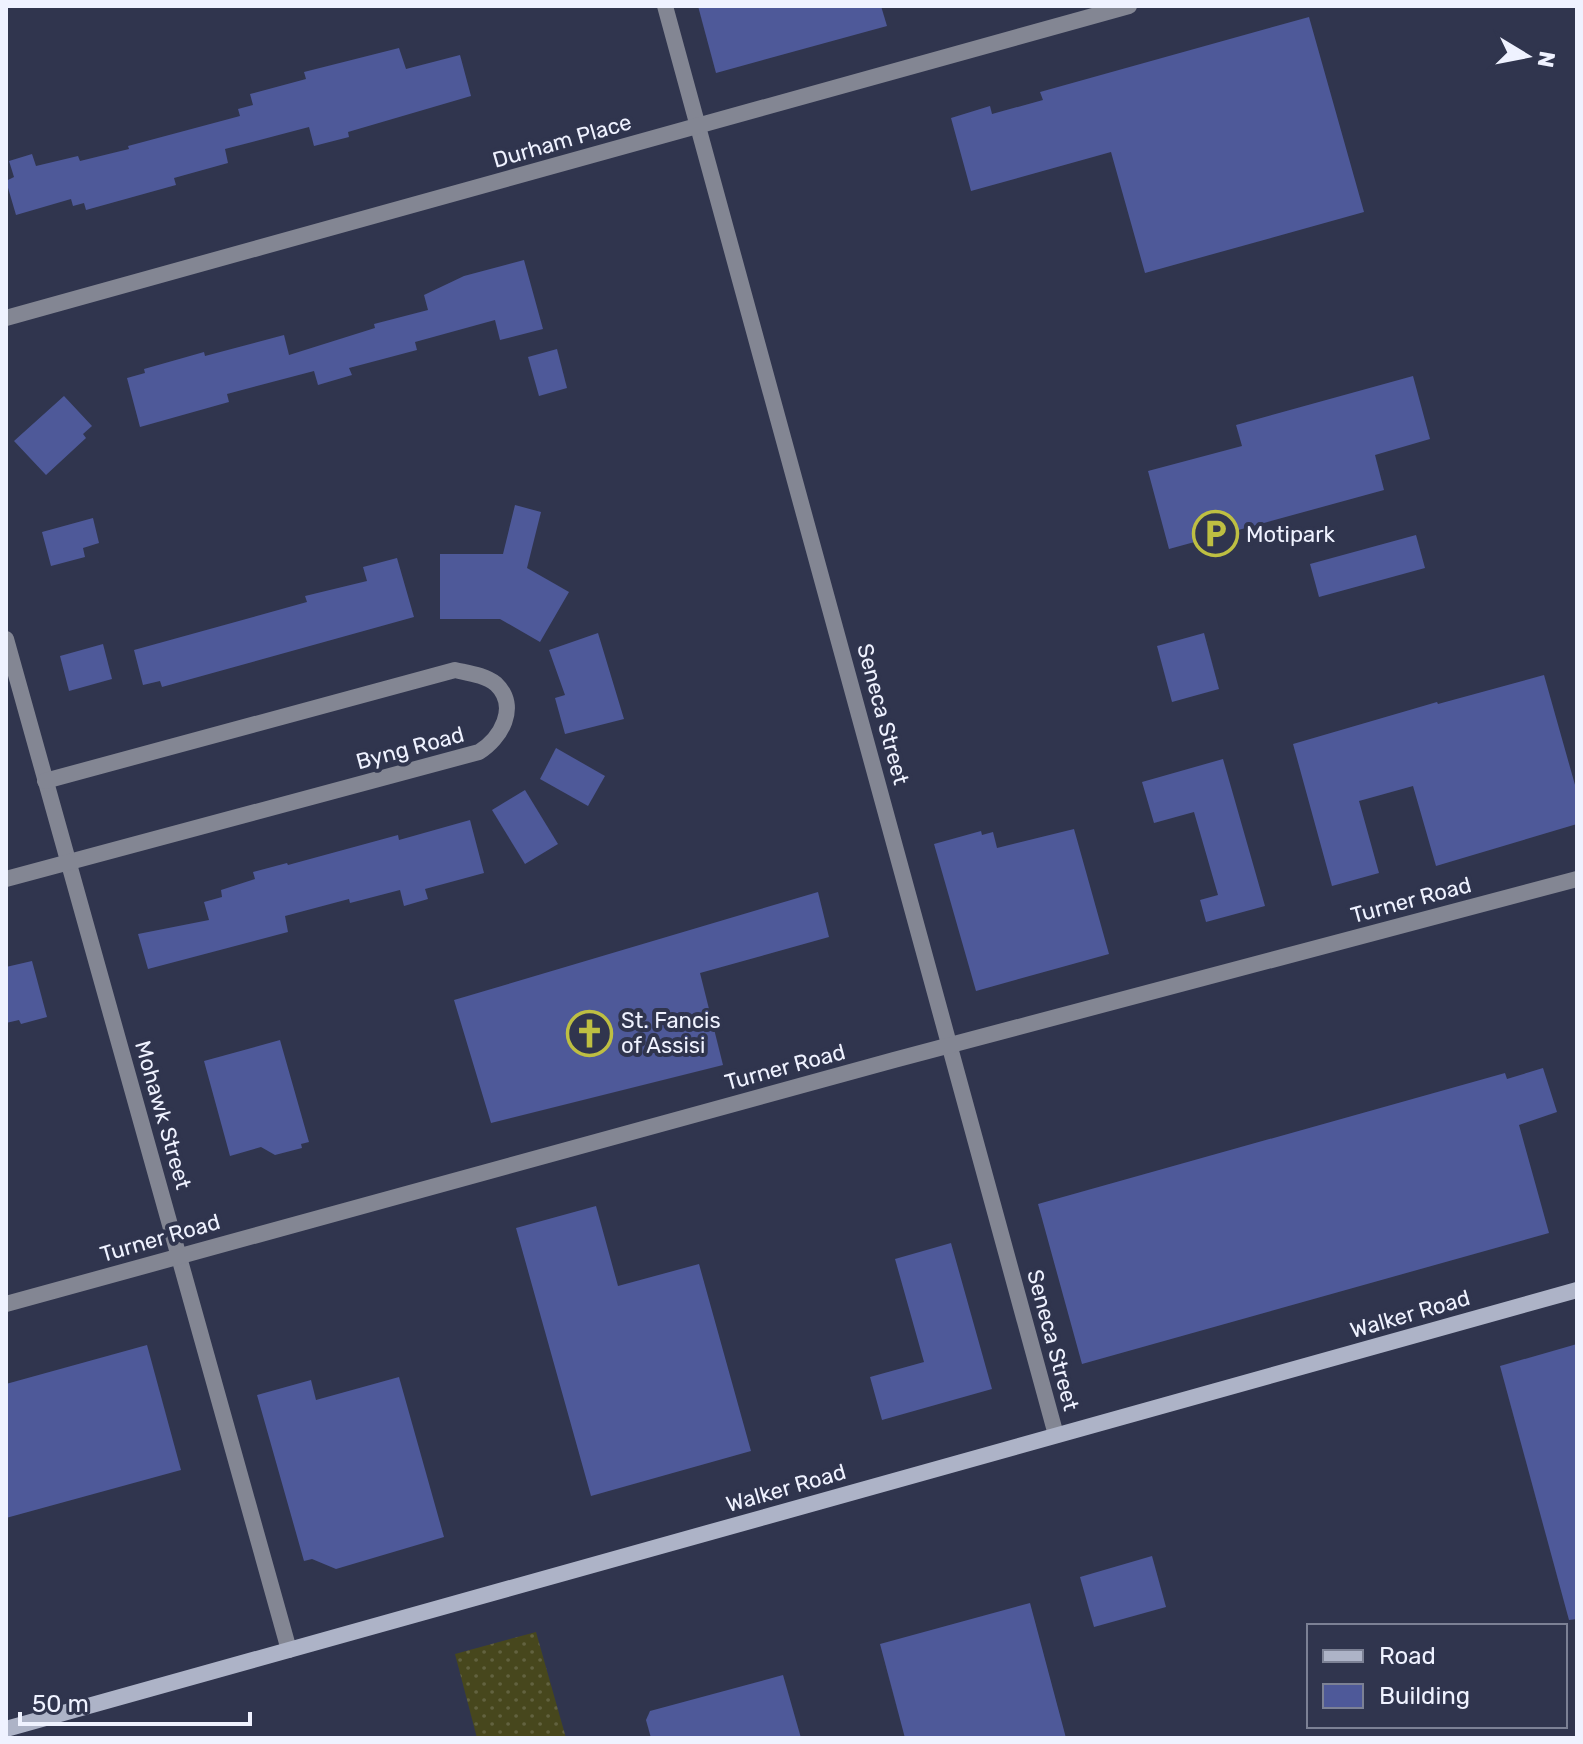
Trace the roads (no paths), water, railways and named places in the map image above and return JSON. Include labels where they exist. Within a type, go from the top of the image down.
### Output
[{"type":"main road","name":"Walker Road","points":[[6,1729],[1577,1290]]},
{"type":"street","name":"Seneca Street","points":[[665,6],[1056,1435]]},
{"type":"street","name":"Durham Place","points":[[6,318],[1129,6]]},
{"type":"street","name":"Mohawk Street","points":[[6,639],[289,1650]]},
{"type":"street","name":"Byng Road","points":[[6,879],[479,752],[493,743],[507,722],[505,701],[497,685],[480,675],[455,670],[45,781]]},
{"type":"street","name":"Turner Road","points":[[6,1304],[950,1045],[1577,879]]},
{"type":"place","name":"Motipark","points":[[1215,534]]},
{"type":"place","name":"St. Fancis of Assisi","points":[[590,1033]]}]
